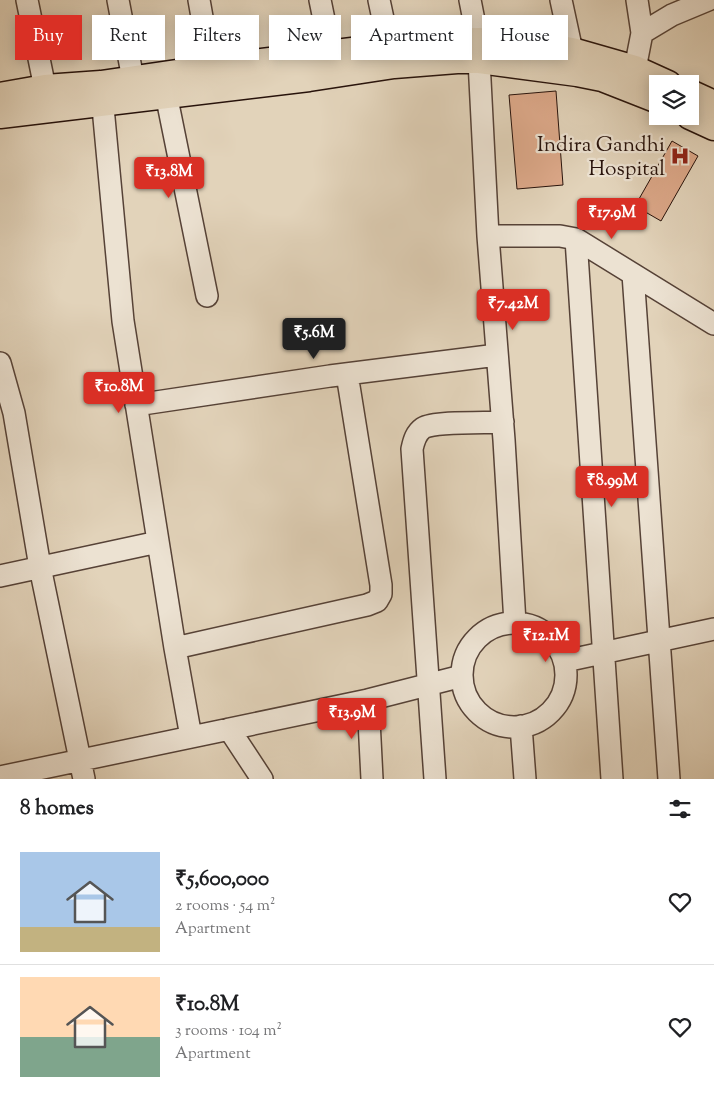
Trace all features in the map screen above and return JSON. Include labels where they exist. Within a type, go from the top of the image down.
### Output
[{"type":"main road","points":[[3,105],[45,88],[102,93],[166,94],[309,78],[394,64],[458,60],[478,50],[532,44],[572,51],[635,69],[649,75]]},
{"type":"main road","points":[[472,49],[568,72],[602,78],[649,96]]},
{"type":"main road","points":[[3,105],[102,93],[133,79],[279,60]]},
{"type":"main road","points":[[699,97],[714,104]]},
{"type":"main road","points":[[699,120],[714,127]]},
{"type":"street","points":[[27,0],[45,88]]},
{"type":"street","points":[[118,0],[133,79]]},
{"type":"street","points":[[199,0],[211,68]]},
{"type":"street","points":[[320,0],[323,15]]},
{"type":"street","points":[[380,0],[383,15]]},
{"type":"street","points":[[470,0],[478,50],[488,236],[503,422],[515,623]]},
{"type":"street","points":[[562,0],[572,51]]},
{"type":"street","points":[[635,69],[642,34],[637,0]]},
{"type":"street","points":[[642,34],[672,15],[708,0]]},
{"type":"street","points":[[102,93],[123,321],[174,648],[191,738]]},
{"type":"street","points":[[166,94],[207,296]]},
{"type":"street","points":[[488,236],[560,236],[576,239],[714,324]]},
{"type":"street","points":[[576,239],[612,779]]},
{"type":"street","points":[[633,274],[669,779]]},
{"type":"street","points":[[136,405],[347,374],[497,355]]},
{"type":"street","points":[[0,363],[4,390],[14,412],[40,567],[82,769]]},
{"type":"street","points":[[174,648],[367,605],[377,601],[381,585],[347,374]]},
{"type":"street","points":[[435,779],[412,448],[416,435],[424,427],[441,424],[503,422]]},
{"type":"street","points":[[0,576],[158,542]]},
{"type":"street","points":[[515,623],[532,626],[547,635],[558,647],[565,661],[566,679],[562,696],[552,710],[538,721],[521,726],[504,726],[488,720],[474,708],[465,694],[462,676],[464,660],[472,645],[484,633],[499,626],[515,623]]},
{"type":"street","points":[[565,661],[714,629]]},
{"type":"street","points":[[0,777],[82,769],[191,738],[368,700],[462,676]]},
{"type":"street","points":[[368,700],[372,779]]},
{"type":"street","points":[[521,726],[525,779]]},
{"type":"street","points":[[229,729],[262,779]]},
{"type":"building","points":[[556,91],[563,185],[517,189],[509,95]]},
{"type":"building","points":[[672,141],[698,156],[661,221],[635,206]]},
{"type":"place","name":"Indira Gandhi Hospital","points":[[680,156]]}]
